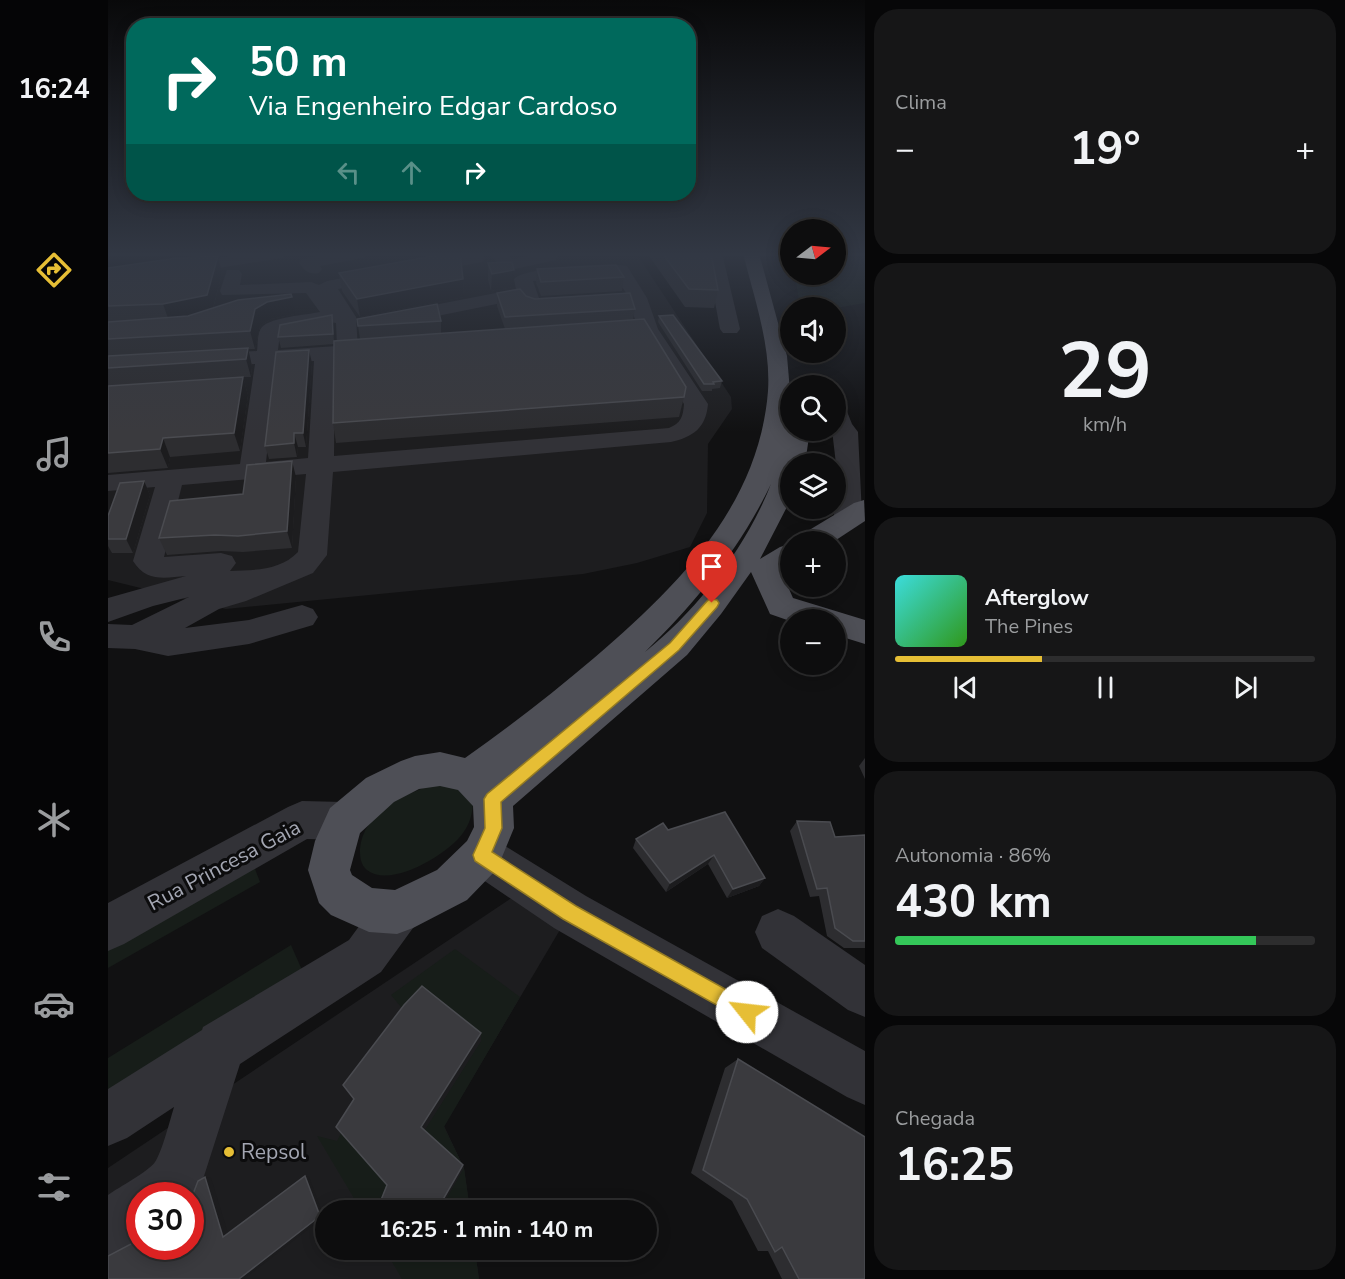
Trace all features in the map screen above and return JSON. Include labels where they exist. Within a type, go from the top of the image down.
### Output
[{"type":"main road","points":[[661,639],[688,590],[721,547],[745,509],[764,466],[774,431],[779,390],[775,342],[780,327]]},
{"type":"main road","points":[[481,788],[661,639],[707,610],[744,561],[768,521],[780,492]]},
{"type":"main road","points":[[827,531],[854,513]]},
{"type":"main road","points":[[780,560],[765,569],[780,606],[789,609]]},
{"type":"main road","points":[[846,626],[865,632]]},
{"type":"main road","points":[[440,770],[481,788],[494,828],[482,855],[452,885],[397,912],[369,910],[347,900],[334,888],[329,870],[336,841],[344,822],[380,790],[416,773],[440,770]]},
{"type":"street","points":[[327,313],[340,333]]},
{"type":"street","points":[[122,637],[173,620],[208,601],[235,593],[302,566],[312,555],[320,465],[345,313]]},
{"type":"street","points":[[187,361],[265,356],[340,333],[429,313]]},
{"type":"street","points":[[442,313],[448,332]]},
{"type":"street","points":[[248,471],[671,435],[683,432],[690,427],[695,418],[696,404],[648,329],[643,313]]},
{"type":"street","points":[[727,313],[730,329]]},
{"type":"street","points":[[108,483],[239,493],[248,471],[270,330],[281,324],[340,333],[371,349]]},
{"type":"street","points":[[625,331],[648,329]]},
{"type":"street","points":[[239,387],[263,385]]},
{"type":"street","points":[[846,432],[854,513]]},
{"type":"street","points":[[168,489],[148,561],[157,568],[284,558],[302,566]]},
{"type":"street","points":[[108,612],[137,598],[237,579],[259,582]]},
{"type":"street","points":[[108,612],[199,623],[250,618],[302,617],[249,632],[168,643],[122,637]]},
{"type":"street","name":"Rua Princesa Gaia","points":[[108,928],[302,820],[344,822]]},
{"type":"street","points":[[482,855],[570,912],[865,1079]]},
{"type":"street","points":[[108,1119],[221,1045],[365,956],[397,912]]},
{"type":"street","points":[[778,932],[865,993]]},
{"type":"street","points":[[175,1182],[221,1045]]},
{"type":"street","points":[[108,1228],[126,1216]]},
{"type":"shaded area","points":[[108,313],[675,313],[731,397],[732,409],[708,444],[707,513],[690,547],[637,563],[583,574],[226,609],[108,580]]},
{"type":"shaded area","points":[[436,784],[453,785],[473,804],[470,819],[463,833],[445,850],[418,867],[390,875],[377,875],[367,870],[360,857],[360,849],[363,836],[377,815],[412,792]]},
{"type":"shaded area","points":[[252,861],[260,882],[108,968],[108,942]]},
{"type":"shaded area","points":[[516,895],[564,923],[444,1126],[464,1168],[469,1200],[315,1200],[315,1260],[476,1260],[479,1279],[108,1279],[108,1168]]},
{"type":"shaded area","points":[[291,945],[302,970],[108,1093],[108,1058]]},
{"type":"shaded area","points":[[455,949],[520,997],[444,1127],[464,1168],[469,1200],[438,1200],[424,1131],[481,1041],[407,1014],[391,995]]},
{"type":"shaded area","points":[[342,1131],[391,1187],[394,1200],[355,1200],[317,1136],[337,1141]]},
{"type":"shaded area","points":[[391,1260],[476,1260],[479,1279],[402,1279]]},
{"type":"building","points":[[198,313],[254,313],[250,331],[108,339],[108,322],[188,316]]},
{"type":"building","points":[[391,313],[439,313],[441,321],[358,326],[357,319]]},
{"type":"building","points":[[504,313],[575,313],[505,317]]},
{"type":"building","points":[[332,315],[333,334],[278,337],[280,325]]},
{"type":"building","points":[[673,315],[722,381],[704,384],[659,316]]},
{"type":"building","points":[[644,319],[686,387],[684,397],[333,423],[334,341]]},
{"type":"building","points":[[248,348],[246,359],[108,368],[108,356]]},
{"type":"building","points":[[309,350],[303,433],[294,433],[294,443],[265,446],[276,352]]},
{"type":"building","points":[[243,377],[234,433],[163,438],[160,449],[108,453],[108,386]]},
{"type":"building","points":[[292,461],[287,531],[238,536],[159,538],[170,501],[243,494],[247,465]]},
{"type":"building","points":[[144,481],[126,539],[108,539],[108,516],[120,483]]},
{"type":"building","points":[[725,812],[765,878],[733,889],[714,855],[670,883],[636,839],[663,823],[668,830]]},
{"type":"building","points":[[797,821],[830,822],[835,837],[865,835],[865,941],[853,941],[835,928],[827,888],[817,889]]},
{"type":"building","points":[[422,986],[481,1033],[421,1127],[463,1165],[443,1200],[381,1200],[387,1185],[336,1127],[354,1099],[343,1085],[404,1005]]},
{"type":"building","points":[[738,1059],[865,1137],[865,1279],[799,1279],[782,1247],[775,1252],[747,1199],[703,1170]]},
{"type":"building","points":[[305,1176],[315,1203],[315,1220],[239,1279],[108,1279],[108,1256],[126,1247],[126,1260],[204,1260],[204,1182],[198,1182],[205,1177],[223,1237]]},
{"type":"place","name":"Repsol","points":[[229,1152]]},
{"type":"route","points":[[712,603],[675,646],[492,799],[494,828],[482,855],[570,912],[747,1012]]}]
